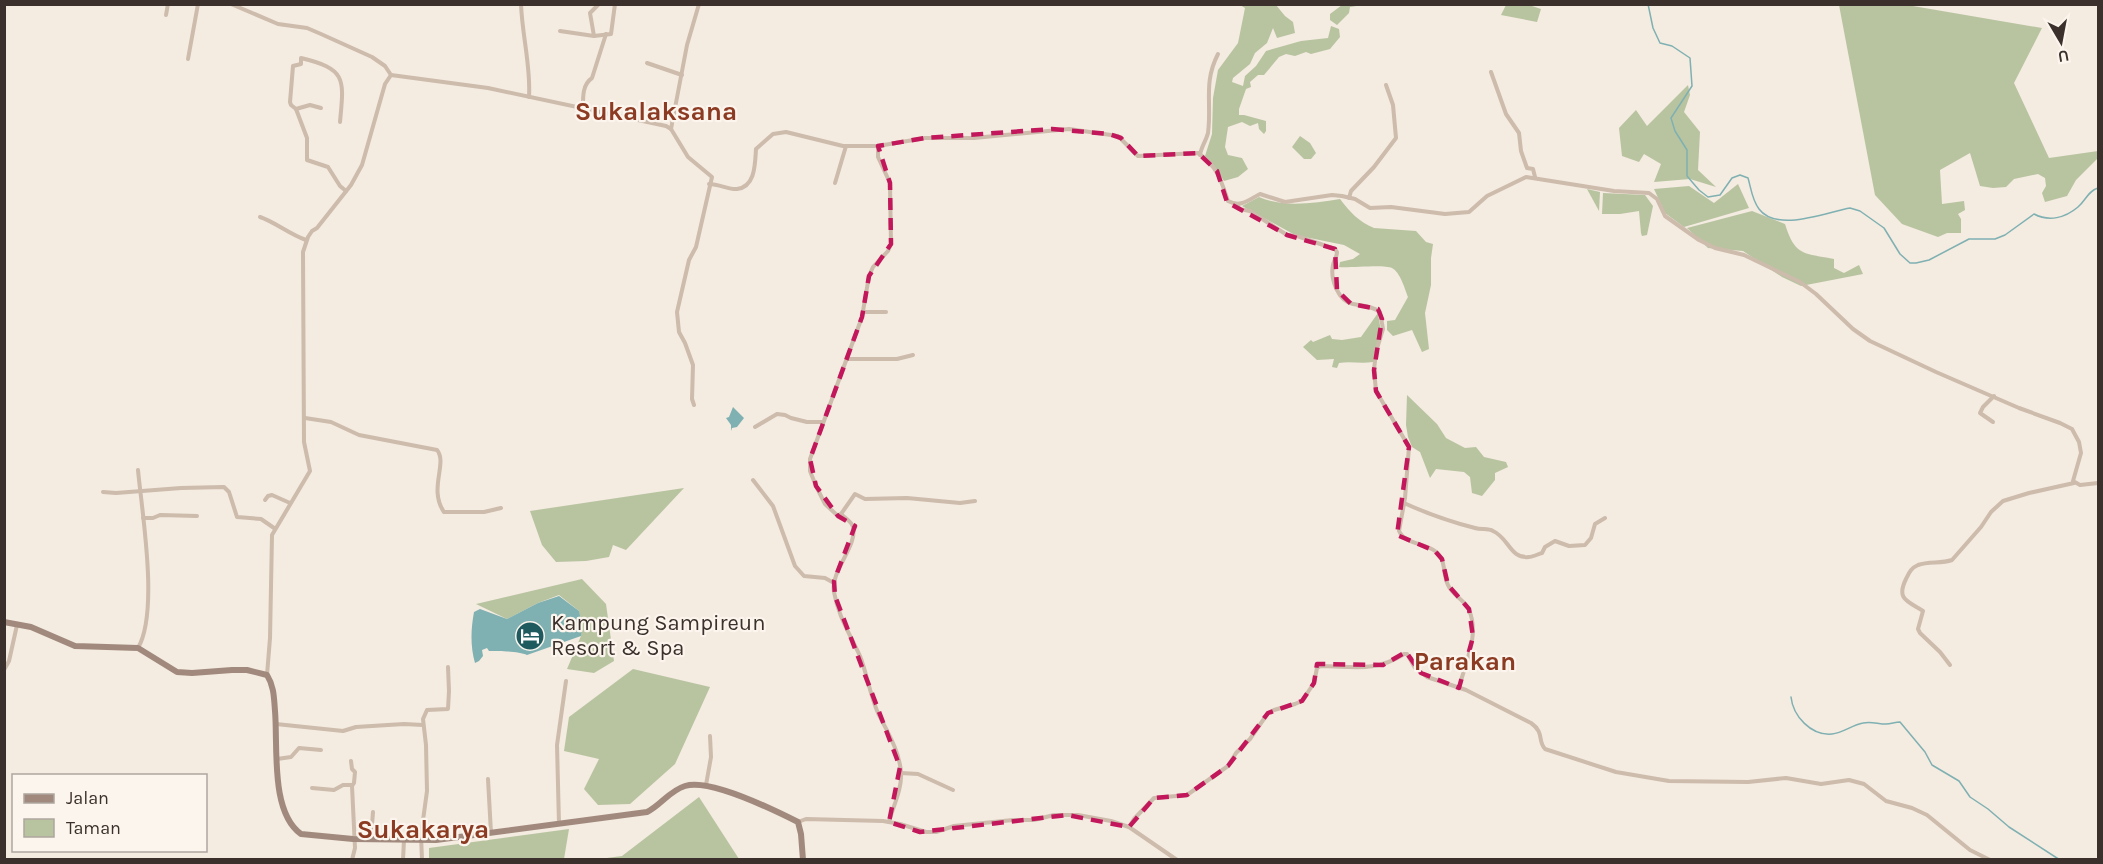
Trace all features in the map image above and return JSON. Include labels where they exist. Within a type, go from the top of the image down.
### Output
[{"type":"main road","points":[[4,622],[31,627],[75,646],[138,648],[177,672],[232,670],[254,671],[267,675],[273,693],[282,806],[288,820],[301,834],[354,839],[436,840],[647,812],[683,786],[706,785],[744,798],[798,822],[803,860]]},
{"type":"street","points":[[166,15],[168,4]]},
{"type":"street","points":[[188,59],[198,4]]},
{"type":"street","points":[[231,4],[278,24],[307,28],[321,34],[372,57],[386,66],[391,75]]},
{"type":"street","points":[[521,4],[529,72],[529,97]]},
{"type":"street","points":[[594,36],[590,13],[599,4]]},
{"type":"street","points":[[560,31],[594,36],[612,32],[615,4]]},
{"type":"street","points":[[671,129],[687,45],[699,4]]},
{"type":"street","points":[[584,109],[584,91],[587,81],[592,78],[606,34]]},
{"type":"street","points":[[1200,155],[1208,133],[1211,67],[1218,54]]},
{"type":"street","points":[[340,122],[342,85],[338,74],[322,63],[301,58],[301,64],[293,66],[290,102],[296,109],[307,138],[307,160],[328,167],[346,191]]},
{"type":"street","points":[[647,63],[682,75]]},
{"type":"street","points":[[1491,72],[1506,114],[1519,133],[1521,151],[1527,168],[1533,169],[1535,177]]},
{"type":"street","points":[[391,75],[439,83],[465,84],[666,126],[671,129],[688,157],[712,177],[696,247],[690,258],[677,312],[679,332],[693,365],[692,399],[694,405]]},
{"type":"street","points":[[267,675],[274,528],[310,471],[304,442],[303,252],[306,240],[312,231],[346,191],[362,165],[385,84],[391,75]]},
{"type":"street","points":[[1349,198],[1351,191],[1374,167],[1396,138],[1393,105],[1386,85]]},
{"type":"street","points":[[296,109],[309,105],[321,108]]},
{"type":"street","points":[[709,184],[735,190],[744,187],[755,171],[756,149],[773,134],[786,132],[846,146],[878,147],[925,138],[974,138],[1069,129],[1118,136],[1138,156],[1193,153],[1200,155],[1217,171],[1228,201],[1239,205],[1260,194],[1285,202],[1332,195],[1355,199],[1370,208],[1391,207],[1445,214],[1465,213],[1473,210],[1487,196],[1521,179],[1535,177],[1653,195],[1665,216],[1699,240],[1715,248],[1744,255],[1800,282],[1870,341],[2072,429],[2079,442],[2080,453],[2074,483]]},
{"type":"street","points":[[835,183],[846,146]]},
{"type":"street","points":[[878,147],[878,156],[890,183],[891,244],[888,251],[873,267],[869,276],[863,312],[810,459],[810,471],[825,504],[838,516],[841,514],[852,524],[854,530],[833,590],[839,614],[859,656],[870,692],[890,736],[901,773],[898,794],[889,822]]},
{"type":"street","points":[[1239,205],[1239,209],[1250,211],[1287,235],[1297,236],[1335,249],[1337,256],[1333,264],[1333,273],[1337,290],[1351,304],[1372,307],[1380,312],[1383,329],[1376,351],[1374,369],[1376,391],[1409,447],[1404,503],[1399,527],[1401,535],[1438,554],[1445,566],[1445,578],[1448,585],[1469,609],[1473,637],[1459,687]]},
{"type":"street","points":[[260,217],[271,220],[280,228],[306,240]]},
{"type":"street","points":[[863,312],[886,312]]},
{"type":"street","points":[[847,358],[897,359],[913,355]]},
{"type":"street","points":[[1993,422],[1980,413],[1983,406],[1994,396]]},
{"type":"street","points":[[754,427],[777,414],[807,422],[823,422]]},
{"type":"street","points":[[305,418],[332,422],[359,435],[437,450],[441,458],[436,492],[444,512],[484,512],[501,508]]},
{"type":"street","points":[[138,470],[147,570],[147,608],[142,640],[138,648]]},
{"type":"street","points":[[753,480],[773,506],[795,566],[804,576],[825,578],[834,583]]},
{"type":"street","points":[[1950,665],[1920,633],[1919,625],[1923,611],[1910,604],[1902,596],[1901,587],[1910,570],[1918,565],[1952,560],[1991,512],[2003,501],[2074,483],[2080,485],[2098,483]]},
{"type":"street","points":[[103,492],[224,487],[229,492],[237,517],[261,519],[274,528]]},
{"type":"street","points":[[841,514],[855,494],[866,499],[908,498],[960,503],[975,501]]},
{"type":"street","points":[[265,500],[272,495],[290,503]]},
{"type":"street","points":[[1404,503],[1454,522],[1478,529],[1492,530],[1506,539],[1513,552],[1523,557],[1542,553],[1545,547],[1555,541],[1569,546],[1585,545],[1591,538],[1595,524],[1605,518]]},
{"type":"street","points":[[143,518],[160,515],[197,516]]},
{"type":"street","points":[[4,670],[9,661],[17,625]]},
{"type":"street","points":[[1129,827],[1154,798],[1187,795],[1228,766],[1268,713],[1302,700],[1314,683],[1317,668],[1320,666],[1353,668],[1383,665],[1405,654],[1421,673],[1459,687],[1531,723],[1539,729],[1541,743],[1545,749],[1622,774],[1669,781],[1748,782],[1786,777],[1821,784],[1845,779],[1860,783],[1884,800],[1928,815],[1970,850],[1990,860]]},
{"type":"street","points":[[422,860],[427,791],[423,725],[425,711],[448,710],[448,667]]},
{"type":"street","points":[[559,824],[558,745],[566,681]]},
{"type":"street","points":[[276,724],[343,731],[356,727],[423,725]]},
{"type":"street","points":[[706,785],[711,756],[710,736]]},
{"type":"street","points":[[277,759],[291,758],[299,747],[321,750]]},
{"type":"street","points":[[351,761],[355,772],[355,782],[352,785],[354,839],[352,860]]},
{"type":"street","points":[[901,773],[918,774],[953,789]]},
{"type":"street","points":[[488,779],[491,833]]},
{"type":"street","points":[[312,788],[334,790],[343,785],[352,785]]},
{"type":"street","points":[[371,838],[373,812]]},
{"type":"street","points":[[798,822],[806,819],[845,818],[889,822],[920,832],[936,832],[954,826],[1034,820],[1066,815],[1103,819],[1129,827],[1177,860]]},
{"type":"street","points":[[403,860],[404,839]]},
{"type":"highlighted area","points":[[1052,129],[1109,134],[1121,138],[1138,156],[1198,153],[1217,171],[1227,202],[1287,235],[1335,249],[1337,290],[1351,304],[1378,309],[1382,319],[1374,370],[1376,391],[1409,447],[1397,535],[1435,551],[1442,559],[1448,585],[1469,609],[1473,637],[1459,688],[1421,673],[1406,652],[1383,665],[1317,664],[1314,683],[1302,701],[1268,713],[1228,766],[1187,795],[1154,798],[1129,827],[1067,815],[920,832],[889,822],[900,767],[835,596],[834,581],[855,526],[838,516],[816,486],[810,459],[862,317],[869,276],[891,244],[890,183],[878,146],[925,138]]},
{"type":"green space","points":[[1240,5],[1276,5],[1293,22],[1295,33],[1277,38],[1273,28],[1267,43],[1255,53],[1250,64],[1233,78],[1232,82],[1243,86],[1245,76],[1256,66],[1266,51],[1301,41],[1328,38],[1331,26],[1339,29],[1340,37],[1330,49],[1311,54],[1306,52],[1295,56],[1286,54],[1279,57],[1264,75],[1258,75],[1250,82],[1251,87],[1246,89],[1239,115],[1266,121],[1266,131],[1264,134],[1259,129],[1258,123],[1250,126],[1242,122],[1228,127],[1225,147],[1228,155],[1242,158],[1248,169],[1238,177],[1224,181],[1205,156],[1212,134],[1213,98],[1218,70],[1238,43],[1245,8]]},
{"type":"green space","points":[[1342,5],[1363,5],[1350,7],[1349,13],[1337,25],[1330,20],[1330,14]]},
{"type":"green space","points":[[1506,5],[1529,5],[1541,9],[1537,22],[1501,15]]},
{"type":"green space","points":[[1839,5],[1907,5],[2042,28],[2014,83],[2049,158],[2098,151],[2098,158],[2076,180],[2067,196],[2045,202],[2042,193],[2046,186],[2045,178],[2038,174],[2014,179],[2006,187],[1980,186],[1970,153],[1940,170],[1942,204],[1964,201],[1965,210],[1958,214],[1961,219],[1961,233],[1947,233],[1938,237],[1902,224],[1875,195]]},
{"type":"green space","points":[[1688,85],[1690,95],[1684,112],[1700,132],[1698,170],[1716,187],[1690,179],[1654,182],[1661,164],[1644,154],[1639,162],[1622,156],[1619,128],[1636,110],[1647,126]]},
{"type":"green space","points":[[1300,136],[1310,143],[1316,153],[1311,159],[1304,159],[1292,147]]},
{"type":"green space","points":[[1738,184],[1749,208],[1684,227],[1665,213],[1654,189],[1689,186],[1714,203]]},
{"type":"green space","points":[[1587,189],[1600,192],[1599,211]]},
{"type":"green space","points":[[1603,193],[1645,195],[1653,206],[1647,235],[1642,236],[1641,233],[1639,211],[1602,214]]},
{"type":"green space","points":[[1259,197],[1289,204],[1340,199],[1355,216],[1369,226],[1416,231],[1426,242],[1433,244],[1431,285],[1425,313],[1429,349],[1422,352],[1412,330],[1393,336],[1387,330],[1387,321],[1395,320],[1408,297],[1395,270],[1382,266],[1339,267],[1340,262],[1353,259],[1360,254],[1344,245],[1295,235],[1242,206]]},
{"type":"green space","points":[[1752,211],[1785,224],[1793,242],[1802,251],[1834,259],[1834,268],[1844,273],[1859,265],[1863,274],[1801,286],[1782,277],[1743,251],[1708,248],[1687,228]]},
{"type":"green space","points":[[1378,313],[1381,332],[1373,362],[1343,362],[1339,363],[1337,368],[1332,367],[1334,359],[1317,360],[1303,347],[1311,340],[1313,342],[1330,335],[1332,339],[1342,340],[1361,337]]},
{"type":"green space","points":[[1407,395],[1437,424],[1446,438],[1465,448],[1476,447],[1484,457],[1506,462],[1508,467],[1495,473],[1495,480],[1482,496],[1472,493],[1470,477],[1464,472],[1436,469],[1430,478],[1420,452],[1412,447],[1408,437]]},
{"type":"green space","points":[[684,488],[626,550],[613,545],[609,557],[586,561],[556,562],[542,545],[530,511]]},
{"type":"green space","points":[[582,579],[606,604],[614,661],[594,673],[567,669],[581,636],[579,611],[559,595],[507,619],[476,604]]},
{"type":"green space","points":[[633,669],[710,687],[675,764],[630,804],[598,805],[584,789],[599,759],[564,751],[569,717]]},
{"type":"green space","points":[[699,797],[739,859],[599,859],[622,856]]},
{"type":"green space","points":[[569,829],[564,859],[429,859],[429,848]]},
{"type":"water","points":[[733,407],[744,418],[731,431],[731,425],[726,418],[729,417]]},
{"type":"water","points":[[559,596],[579,611],[582,625],[581,636],[527,655],[489,651],[487,648],[482,650],[483,656],[475,663],[472,650],[474,612],[480,609],[507,619],[538,603]]},
{"type":"waterway","points":[[1648,4],[1653,28],[1660,43],[1672,46],[1690,58],[1692,86],[1671,118],[1675,131],[1687,150],[1687,176],[1708,197],[1720,195],[1732,178],[1740,175],[1748,178],[1753,198],[1759,209],[1767,216],[1778,220],[1803,219],[1850,208],[1860,211],[1884,228],[1900,254],[1910,263],[1916,263],[1929,260],[1969,239],[1995,239],[2005,235],[2034,214],[2045,218],[2068,214],[2078,207],[2089,193],[2098,188]]},
{"type":"waterway","points":[[1791,697],[1799,718],[1810,728],[1824,734],[1836,733],[1866,722],[1886,724],[1900,722],[1925,752],[1932,765],[1959,781],[1970,797],[2009,827],[2060,860]]},
{"type":"place","name":"Kampung Sampireun Resort & Spa","points":[[530,636]]},
{"type":"district","name":"Sukalaksana","points":[[656,111]]},
{"type":"district","name":"Parakan","points":[[1465,661]]},
{"type":"district","name":"Sukakarya","points":[[423,829]]}]
